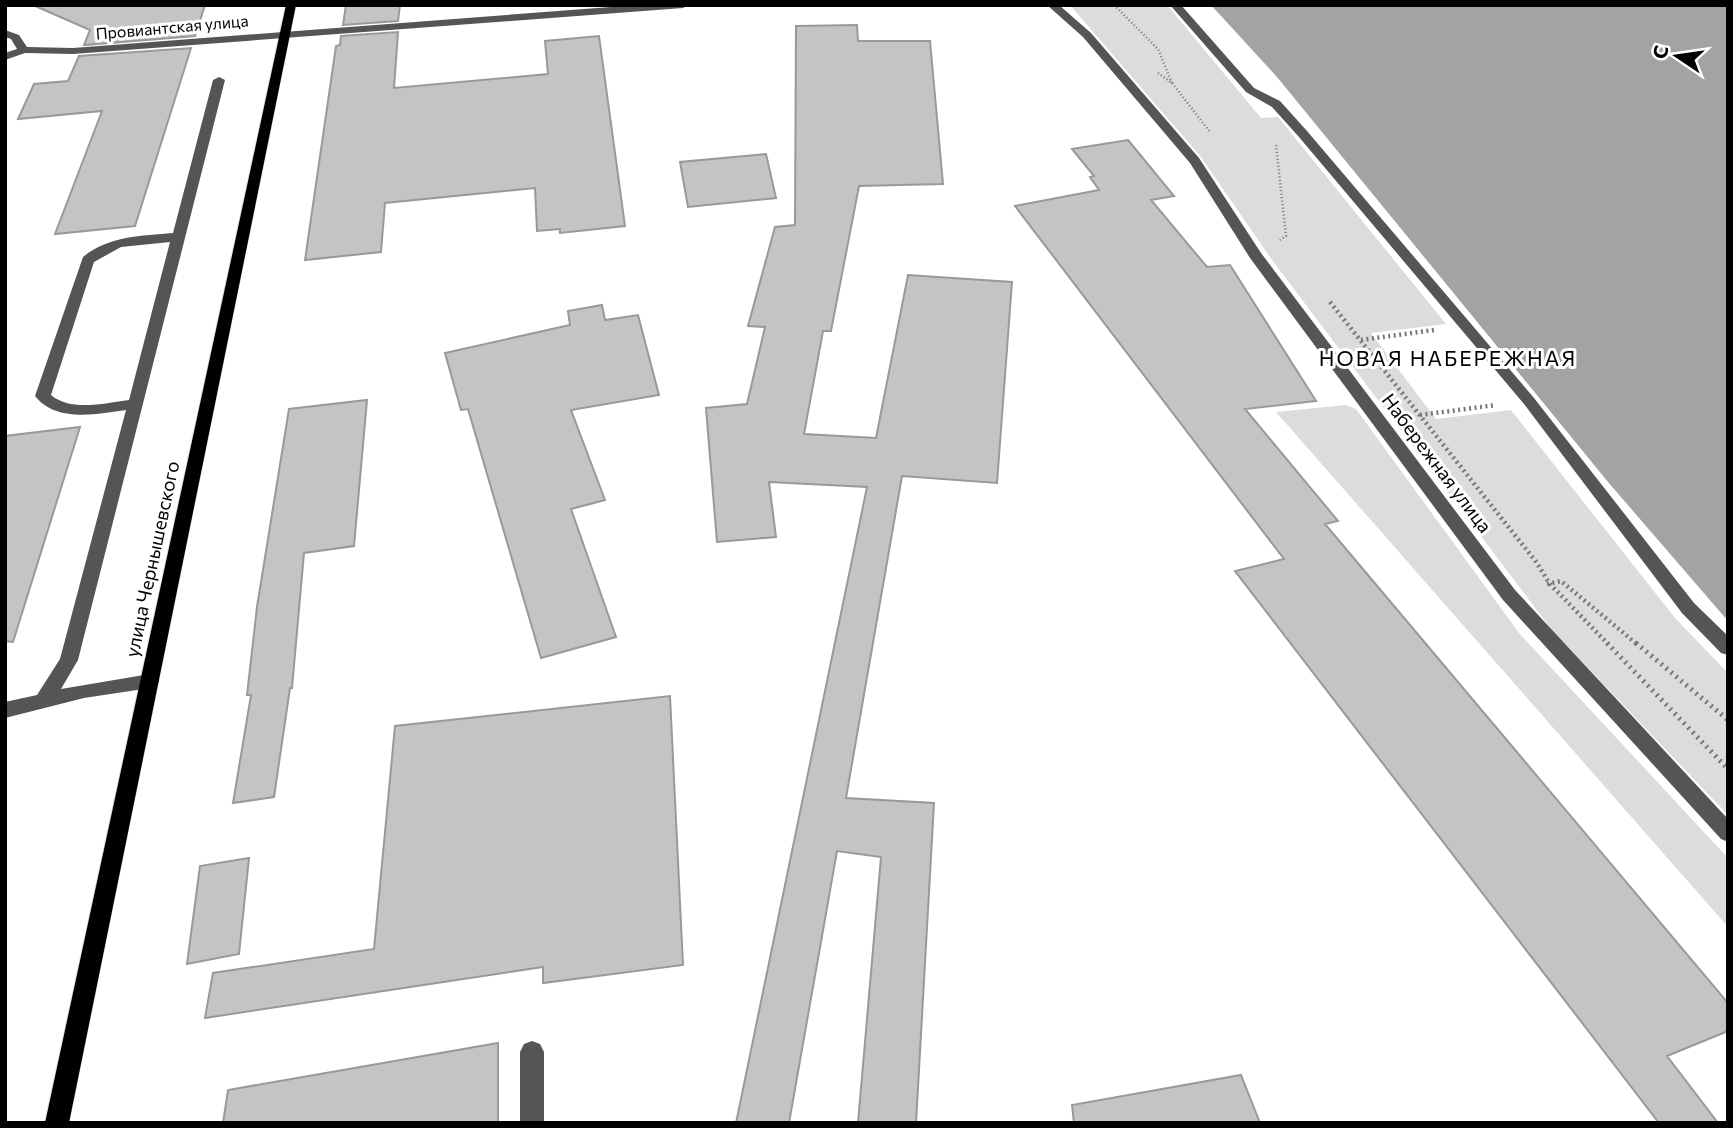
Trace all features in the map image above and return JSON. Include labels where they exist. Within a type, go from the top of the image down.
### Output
[{"type":"main road","name":"улица Чернышевского","points":[[57,1123],[291,5]]},
{"type":"street","name":"Провиантская улица","points":[[24,50],[72,51],[682,5]]},
{"type":"street","name":"Набережная улица","points":[[1052,5],[1087,35],[1195,161],[1255,256],[1509,595],[1728,833]]},
{"type":"street","points":[[1175,5],[1250,90],[1276,104],[1529,401],[1688,608],[1728,648]]},
{"type":"street","points":[[5,33],[15,37],[24,50],[5,57]]},
{"type":"street","points":[[43,701],[69,660],[219,80]]},
{"type":"street","points":[[135,404],[66,409],[49,404],[43,396],[88,260],[95,252],[109,246],[178,237]]},
{"type":"street","points":[[5,710],[150,681]]},
{"type":"street","points":[[532,1052],[532,1123]]},
{"type":"path","points":[[1114,5],[1149,37],[1170,67],[1172,83]]},
{"type":"path","points":[[1276,104],[1272,115],[1286,236],[1279,241],[1287,251]]},
{"type":"path","points":[[1328,300],[1537,563],[1549,583],[1728,769]]},
{"type":"path","points":[[1361,340],[1466,325]]},
{"type":"path","points":[[1420,415],[1529,401]]},
{"type":"path","points":[[1509,595],[1561,581],[1728,720]]},
{"type":"shaded area","points":[[1070,5],[1167,5],[1261,118],[1278,117],[1446,324],[1371,333],[1436,419],[1511,410],[1675,618],[1728,673],[1728,815],[1552,630],[1272,260],[1201,157]]},
{"type":"shaded area","points":[[1211,5],[1728,5],[1728,621],[1608,482],[1277,77]]},
{"type":"shaded area","points":[[1346,405],[1356,409],[1519,633],[1728,858],[1728,927],[1276,412]]},
{"type":"building","points":[[33,5],[205,5],[195,36],[84,45],[90,30]]},
{"type":"building","points":[[346,5],[400,5],[398,21],[343,25]]},
{"type":"building","points":[[857,25],[858,41],[930,41],[943,184],[859,186],[831,331],[823,331],[804,434],[876,438],[908,275],[1012,282],[997,483],[902,476],[846,798],[934,803],[916,1123],[858,1123],[881,857],[837,851],[789,1123],[736,1123],[867,487],[769,482],[776,537],[717,542],[706,408],[747,404],[765,327],[748,326],[775,227],[795,225],[796,26]]},
{"type":"building","points":[[398,32],[394,88],[548,74],[545,41],[599,36],[625,226],[560,233],[560,229],[537,231],[535,188],[385,203],[381,252],[305,260],[336,46],[340,45],[341,36]]},
{"type":"building","points":[[191,48],[135,226],[55,234],[102,111],[18,119],[34,84],[68,81],[79,56]]},
{"type":"building","points":[[1128,140],[1174,196],[1151,200],[1207,267],[1230,265],[1316,401],[1245,409],[1338,521],[1325,524],[1728,1003],[1728,1031],[1667,1056],[1718,1123],[1659,1123],[1235,571],[1284,559],[1015,206],[1099,190],[1090,177],[1094,176],[1072,149]]},
{"type":"building","points":[[766,154],[776,198],[688,207],[680,162]]},
{"type":"building","points":[[602,305],[605,320],[638,315],[659,395],[571,410],[605,500],[571,509],[616,637],[541,658],[468,409],[461,410],[445,353],[570,325],[568,311]]},
{"type":"building","points":[[367,400],[354,546],[304,553],[292,688],[274,797],[233,803],[251,695],[247,695],[257,607],[289,409]]},
{"type":"building","points":[[80,427],[13,642],[5,641],[5,436]]},
{"type":"building","points":[[670,696],[683,965],[543,983],[543,967],[205,1018],[213,973],[374,949],[395,726]]},
{"type":"building","points":[[249,858],[239,954],[187,964],[200,866]]},
{"type":"building","points":[[498,1043],[498,1123],[223,1123],[228,1090]]},
{"type":"building","points":[[1241,1075],[1260,1123],[1074,1123],[1072,1105]]},
{"type":"district","name":"НОВАЯ НАБЕРЕЖНАЯ","points":[[1448,359]]}]
